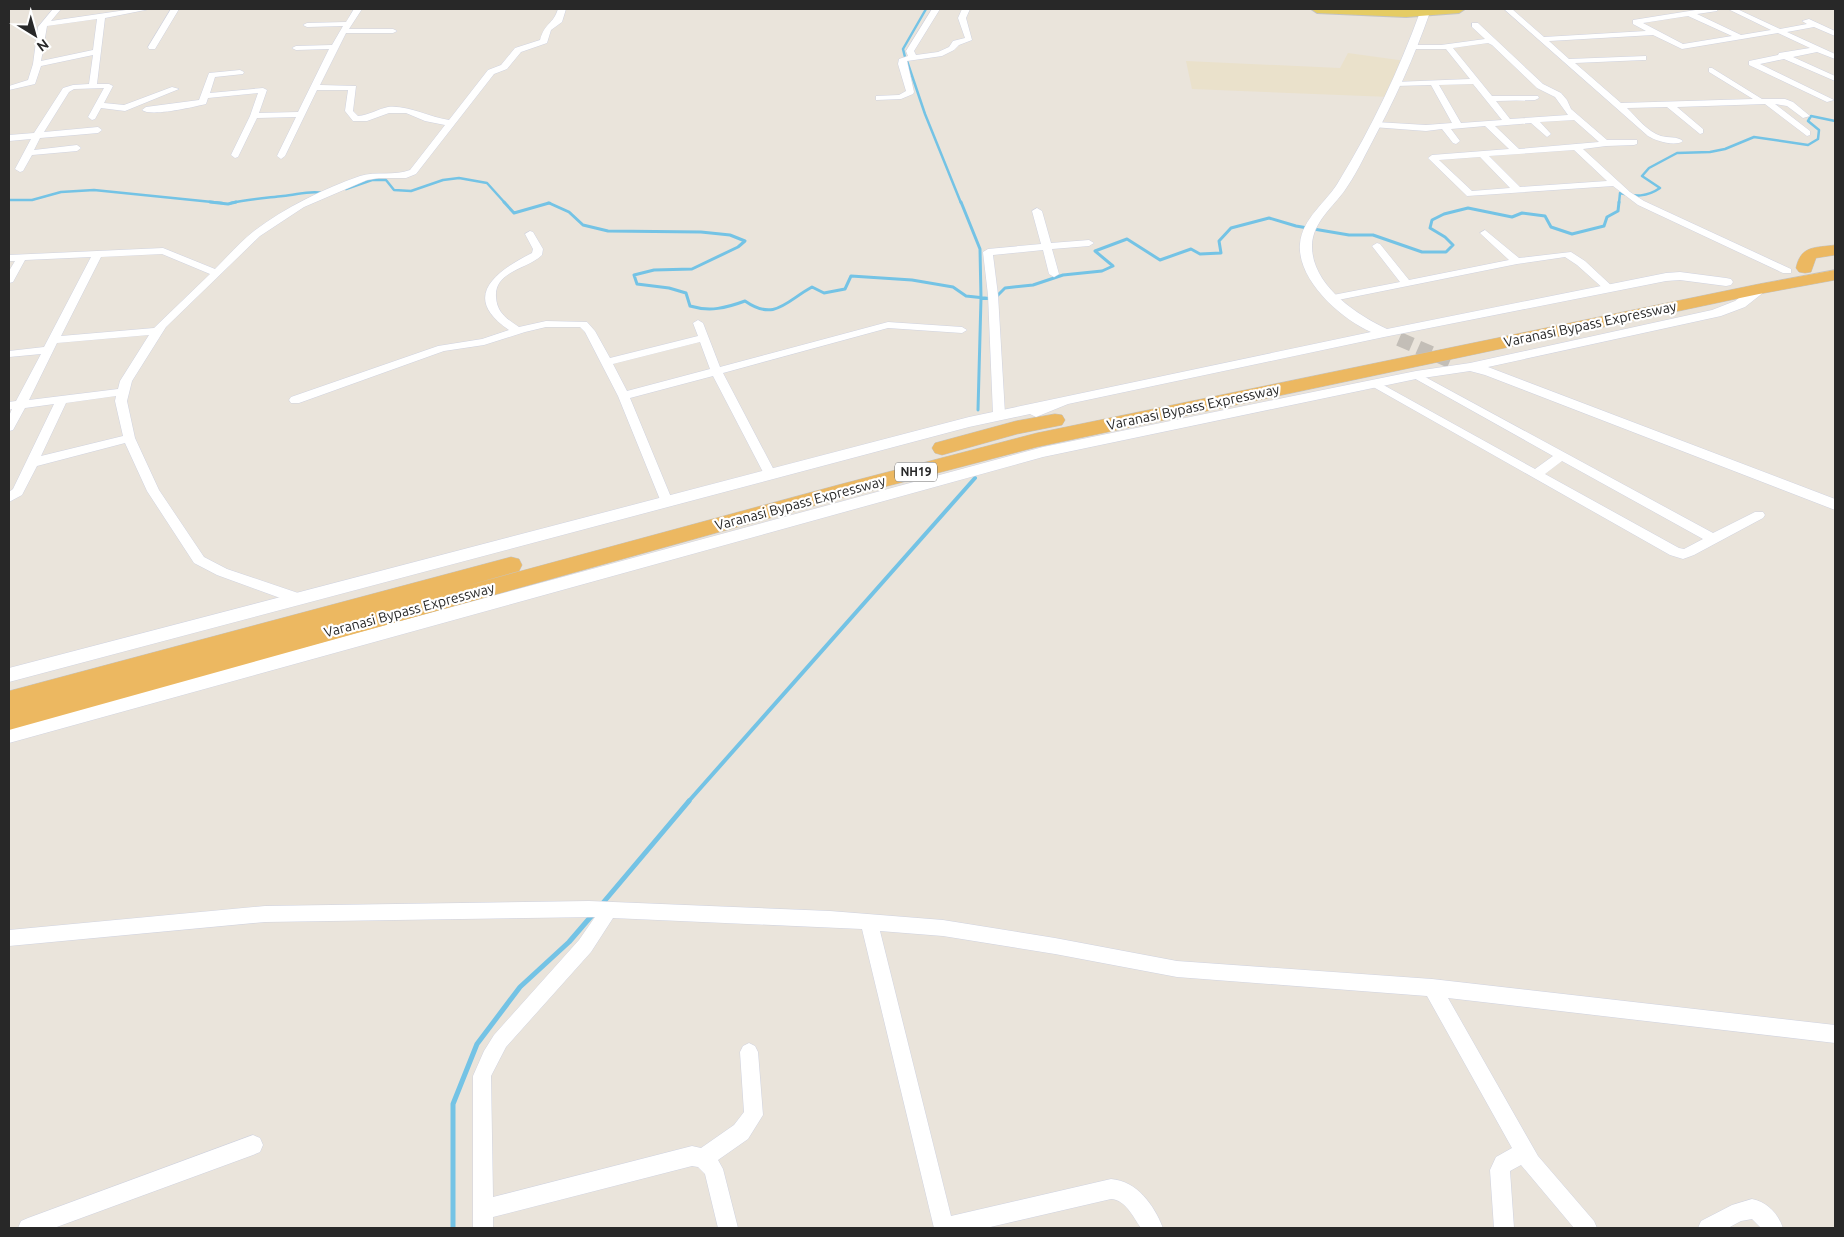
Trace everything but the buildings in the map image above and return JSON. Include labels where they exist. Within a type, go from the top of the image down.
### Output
[{"type":"highway","points":[[1796,269],[1811,254],[1835,250]]},
{"type":"highway","name":"Varanasi Bypass Expressway","points":[[9,701],[1016,428],[1726,282],[1835,262]]},
{"type":"highway","name":"Varanasi Bypass Expressway","points":[[9,720],[838,492],[1037,440],[1835,275]]},
{"type":"main road","points":[[1317,9],[1388,13],[1459,9]]},
{"type":"street","points":[[9,88],[32,82],[44,24],[57,9]]},
{"type":"street","points":[[44,24],[146,9]]},
{"type":"street","points":[[152,47],[175,9]]},
{"type":"street","points":[[281,156],[334,47],[358,9]]},
{"type":"street","points":[[299,599],[222,572],[199,560],[153,491],[129,438],[121,401],[126,381],[157,331],[258,234],[301,205],[364,178],[413,172],[491,72],[504,67],[518,50],[544,41],[547,29],[559,20],[562,9]]},
{"type":"street","points":[[913,57],[910,51],[936,9]]},
{"type":"street","points":[[879,98],[901,96],[910,92],[902,64],[903,59],[950,52],[956,43],[968,40],[962,15],[966,9]]},
{"type":"street","points":[[1508,9],[1651,134],[1658,138],[1679,141]]},
{"type":"street","points":[[1714,9],[1636,22],[1682,47],[1815,25]]},
{"type":"street","points":[[1732,9],[1835,57]]},
{"type":"street","points":[[1399,339],[1361,321],[1333,298],[1314,274],[1308,260],[1305,244],[1314,219],[1343,184],[1376,124],[1413,47],[1425,12]]},
{"type":"street","points":[[1689,13],[1741,38]]},
{"type":"street","points":[[93,86],[101,16]]},
{"type":"street","points":[[1800,18],[1835,34]]},
{"type":"street","points":[[307,25],[348,24]]},
{"type":"street","points":[[1475,25],[1540,86],[1558,95],[1563,100],[1567,110],[1604,143]]},
{"type":"street","points":[[343,31],[393,31]]},
{"type":"street","points":[[1544,39],[1654,33]]},
{"type":"street","points":[[1807,44],[1835,38]]},
{"type":"street","points":[[1413,47],[1448,46],[1492,41]]},
{"type":"street","points":[[1448,46],[1508,122]]},
{"type":"street","points":[[296,48],[334,47]]},
{"type":"street","points":[[1819,49],[1782,55],[1752,63],[1830,100]]},
{"type":"street","points":[[37,64],[97,52]]},
{"type":"street","points":[[1782,55],[1835,79]]},
{"type":"street","points":[[1568,61],[1644,58]]},
{"type":"street","points":[[1712,70],[1765,102],[1806,133]]},
{"type":"street","points":[[146,110],[201,103],[204,101],[213,75],[240,72]]},
{"type":"street","points":[[1395,84],[1475,81]]},
{"type":"street","points":[[1434,84],[1458,126]]},
{"type":"street","points":[[20,169],[37,136],[66,90],[69,88],[109,86],[92,117]]},
{"type":"street","points":[[314,87],[353,88],[348,111],[356,119],[367,118],[388,110],[407,110],[428,119],[450,123]]},
{"type":"street","points":[[98,105],[117,109],[124,108],[175,89]]},
{"type":"street","points":[[205,96],[262,90],[254,116],[234,155]]},
{"type":"street","points":[[1489,99],[1535,98]]},
{"type":"street","points":[[1619,106],[1786,102],[1806,116]]},
{"type":"street","points":[[1669,104],[1700,131]]},
{"type":"street","points":[[254,116],[301,114]]},
{"type":"street","points":[[1376,124],[1418,128],[1576,118]]},
{"type":"street","points":[[1533,120],[1547,134]]},
{"type":"street","points":[[1488,124],[1517,152]]},
{"type":"street","points":[[1445,126],[1456,141]]},
{"type":"street","points":[[9,138],[98,130]]},
{"type":"street","points":[[1615,183],[1470,194],[1432,158],[1634,142]]},
{"type":"street","points":[[1576,147],[1630,196],[1796,269]]},
{"type":"street","points":[[28,153],[77,148]]},
{"type":"street","points":[[1482,154],[1518,190]]},
{"type":"street","points":[[1037,211],[1054,274]]},
{"type":"street","points":[[518,331],[494,312],[490,294],[495,281],[504,273],[537,255],[538,249],[530,234]]},
{"type":"street","points":[[1485,234],[1517,260]]},
{"type":"street","points":[[999,414],[993,299],[988,252],[1089,243]]},
{"type":"street","points":[[1377,246],[1406,283]]},
{"type":"street","points":[[9,258],[162,252],[216,273]]},
{"type":"street","points":[[1333,298],[1560,253],[1567,254],[1581,263],[1608,288]]},
{"type":"street","points":[[9,427],[97,255]]},
{"type":"street","points":[[9,280],[22,258]]},
{"type":"street","points":[[9,675],[999,414],[1046,406],[1066,400],[1385,333],[1666,277],[1680,276],[1726,282]]},
{"type":"street","points":[[9,735],[1043,452],[1374,384],[1470,367],[1716,313],[1740,304],[1760,289]]},
{"type":"street","points":[[698,323],[717,372],[770,474]]},
{"type":"street","points":[[295,400],[442,348],[484,342],[546,324],[583,324],[590,331],[624,396],[667,502]]},
{"type":"street","points":[[624,396],[888,325],[962,330]]},
{"type":"street","points":[[9,354],[51,345],[157,331]]},
{"type":"street","points":[[606,362],[704,338]]},
{"type":"street","points":[[1450,362],[1490,372],[1835,505]]},
{"type":"street","points":[[1416,376],[1713,539]]},
{"type":"street","points":[[1374,384],[1676,552],[1683,554],[1689,552],[1759,515]]},
{"type":"street","points":[[9,406],[122,392]]},
{"type":"street","points":[[9,498],[18,492],[62,399]]},
{"type":"street","points":[[1016,428],[1046,406]]},
{"type":"street","points":[[32,463],[129,438]]},
{"type":"street","points":[[1536,474],[1561,456]]},
{"type":"street","points":[[9,938],[265,914],[589,909],[869,922],[943,928],[1177,969],[1432,988],[1835,1034]]},
{"type":"street","points":[[609,910],[585,946],[500,1041],[482,1076],[482,1219],[692,1156],[703,1158],[713,1169],[728,1228]]},
{"type":"street","points":[[869,922],[944,1228],[1111,1189],[1122,1190],[1133,1199],[1153,1228]]},
{"type":"street","points":[[1432,988],[1526,1152],[1548,1186],[1587,1228]]},
{"type":"street","points":[[703,1158],[741,1132],[754,1115],[749,1052]]},
{"type":"street","points":[[28,1228],[63,1222],[253,1145]]},
{"type":"street","points":[[1504,1228],[1500,1170],[1503,1164],[1526,1152]]},
{"type":"street","points":[[1708,1228],[1747,1209],[1756,1210],[1762,1214],[1773,1228]]},
{"type":"shaded area","points":[[1348,53],[1406,61],[1390,97],[1192,89],[1186,61],[1340,68]]},
{"type":"waterway","points":[[905,57],[903,49],[926,9]]},
{"type":"waterway","points":[[907,61],[925,114],[961,203]]},
{"type":"waterway","points":[[1619,203],[1620,193],[1641,195],[1660,188],[1642,176],[1649,168],[1677,153],[1710,152],[1725,149],[1754,137],[1808,145],[1818,139],[1819,130],[1808,121],[1811,116],[1835,121]]},
{"type":"waterway","points":[[346,189],[372,180],[386,180],[394,190],[411,191],[443,180],[459,178],[487,183],[505,203]]},
{"type":"waterway","points":[[9,200],[32,200],[61,192],[94,190],[222,203]]},
{"type":"waterway","points":[[234,203],[308,192],[323,193]]},
{"type":"waterway","points":[[210,202],[228,204],[234,203]]},
{"type":"waterway","points":[[504,202],[514,213],[549,203]]},
{"type":"waterway","points":[[961,202],[980,249],[981,298]]},
{"type":"waterway","points":[[981,298],[994,299],[1005,288],[1033,285],[1063,275],[1102,271],[1113,266],[1095,251],[1127,239],[1160,260],[1191,249],[1200,254],[1221,253],[1219,241],[1231,228],[1269,218],[1296,226],[1349,235],[1373,235],[1422,252],[1446,252],[1453,245],[1445,237],[1430,228],[1432,220],[1444,214],[1468,208],[1512,217],[1522,213],[1545,216],[1551,227],[1572,234],[1604,226],[1607,217],[1618,211],[1619,202]]},
{"type":"waterway","points":[[549,203],[569,212],[583,225],[608,231],[701,232],[730,235],[745,241],[738,247],[692,269],[654,270],[634,275],[637,284],[669,288],[686,293],[690,306],[697,308],[718,308],[745,301],[764,310],[773,309],[780,307],[812,287],[824,293],[845,289],[851,276],[912,280],[953,287],[966,296],[981,298]]},
{"type":"waterway","points":[[978,410],[981,298]]},
{"type":"waterway","points":[[688,802],[975,478]]},
{"type":"waterway","points":[[602,904],[689,801]]},
{"type":"waterway","points":[[453,1228],[453,1104],[477,1044],[520,987],[569,942],[594,913]]},
{"type":"tunnel","points":[[1399,339],[1450,361]]}]
